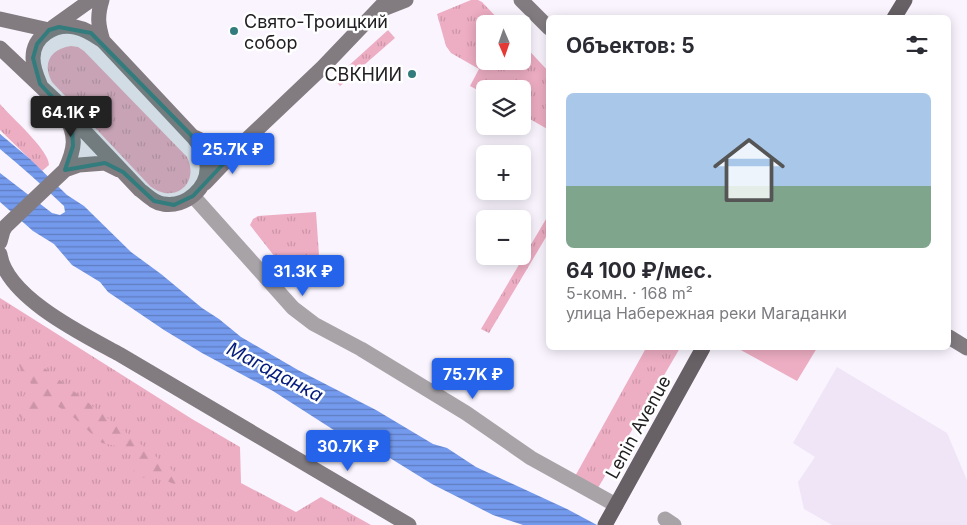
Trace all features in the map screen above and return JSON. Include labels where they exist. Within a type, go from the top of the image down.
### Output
[{"type":"main road","points":[[896,15],[905,0]]},
{"type":"main road","name":"Lenin Avenue","points":[[611,514],[702,350]]},
{"type":"street","points":[[40,84],[33,58],[34,51],[42,36],[90,0]]},
{"type":"street","points":[[102,0],[98,12],[99,28],[103,41]]},
{"type":"street","points":[[0,48],[56,100],[140,190],[154,201],[174,205],[184,202],[196,192],[244,142],[323,67],[387,0]]},
{"type":"street","points":[[377,11],[406,0]]},
{"type":"street","points":[[521,0],[546,25]]},
{"type":"street","points":[[0,19],[49,30],[59,27],[73,27],[91,33],[103,41],[202,148],[208,167],[206,175],[196,192]]},
{"type":"street","points":[[56,100],[71,125],[73,135],[74,142],[66,170]]},
{"type":"street","points":[[193,137],[215,147],[227,147],[244,142]]},
{"type":"street","points":[[0,242],[6,226],[66,170],[79,165],[105,163],[123,172]]},
{"type":"street","points":[[196,192],[293,308],[314,324],[360,349],[466,413],[611,514]]},
{"type":"street","points":[[0,254],[2,264],[7,273],[25,294],[77,332],[120,354],[409,525]]},
{"type":"street","points":[[951,338],[967,348]]},
{"type":"highlighted area","points":[[59,27],[91,33],[193,137],[215,147],[244,142],[193,196],[174,205],[154,201],[123,172],[105,163],[65,170],[73,146],[72,129],[55,100],[40,84],[33,58],[37,44],[49,30]]},
{"type":"shaded area","points":[[837,367],[947,433],[967,480],[967,525],[832,525],[804,509],[798,482],[815,457],[793,443]]},
{"type":"green space","points":[[471,0],[478,0],[494,15],[476,15],[476,67],[451,53],[446,46],[437,14]]},
{"type":"green space","points":[[388,30],[395,38],[340,86],[334,79]]},
{"type":"green space","points":[[71,46],[78,47],[84,51],[187,157],[190,176],[182,189],[168,193],[150,186],[52,82],[48,69],[50,58],[58,50]]},
{"type":"green space","points":[[531,53],[546,69],[546,128],[531,120],[531,80],[476,80],[476,89],[470,86],[478,70],[531,70]]},
{"type":"green space","points":[[0,104],[43,151],[49,165],[42,171],[0,130]]},
{"type":"green space","points":[[316,212],[321,284],[311,284],[289,275],[250,225],[253,219],[258,216]]},
{"type":"green space","points":[[546,219],[546,237],[531,262],[531,244]]},
{"type":"green space","points":[[519,265],[529,265],[489,333],[481,329]]},
{"type":"green space","points":[[0,298],[192,419],[240,447],[241,483],[296,512],[321,497],[371,525],[0,525]]},
{"type":"green space","points":[[645,350],[679,350],[595,493],[573,480]]},
{"type":"green space","points":[[741,350],[816,350],[797,381]]},
{"type":"green space","points":[[22,352],[27,354],[169,467],[177,476],[178,483],[174,484],[155,476],[141,478],[133,473],[137,460],[126,448],[102,443],[73,417],[56,405],[46,402],[42,415],[33,421],[20,417],[13,405],[33,387],[17,361]]},
{"type":"water","name":"Магаданка","points":[[0,134],[30,159],[67,195],[84,206],[131,252],[241,337],[298,370],[376,410],[433,444],[447,448],[476,467],[597,525],[523,525],[493,515],[432,484],[364,442],[340,434],[273,391],[202,353],[164,330],[108,292],[100,282],[72,265],[54,244],[33,231],[0,202],[0,173],[52,213],[60,215],[65,212],[64,206],[0,149]]},
{"type":"place","name":"Свято-Троицкий собор","points":[[234,31]]},
{"type":"place","name":"СВКНИИ","points":[[412,74]]}]
